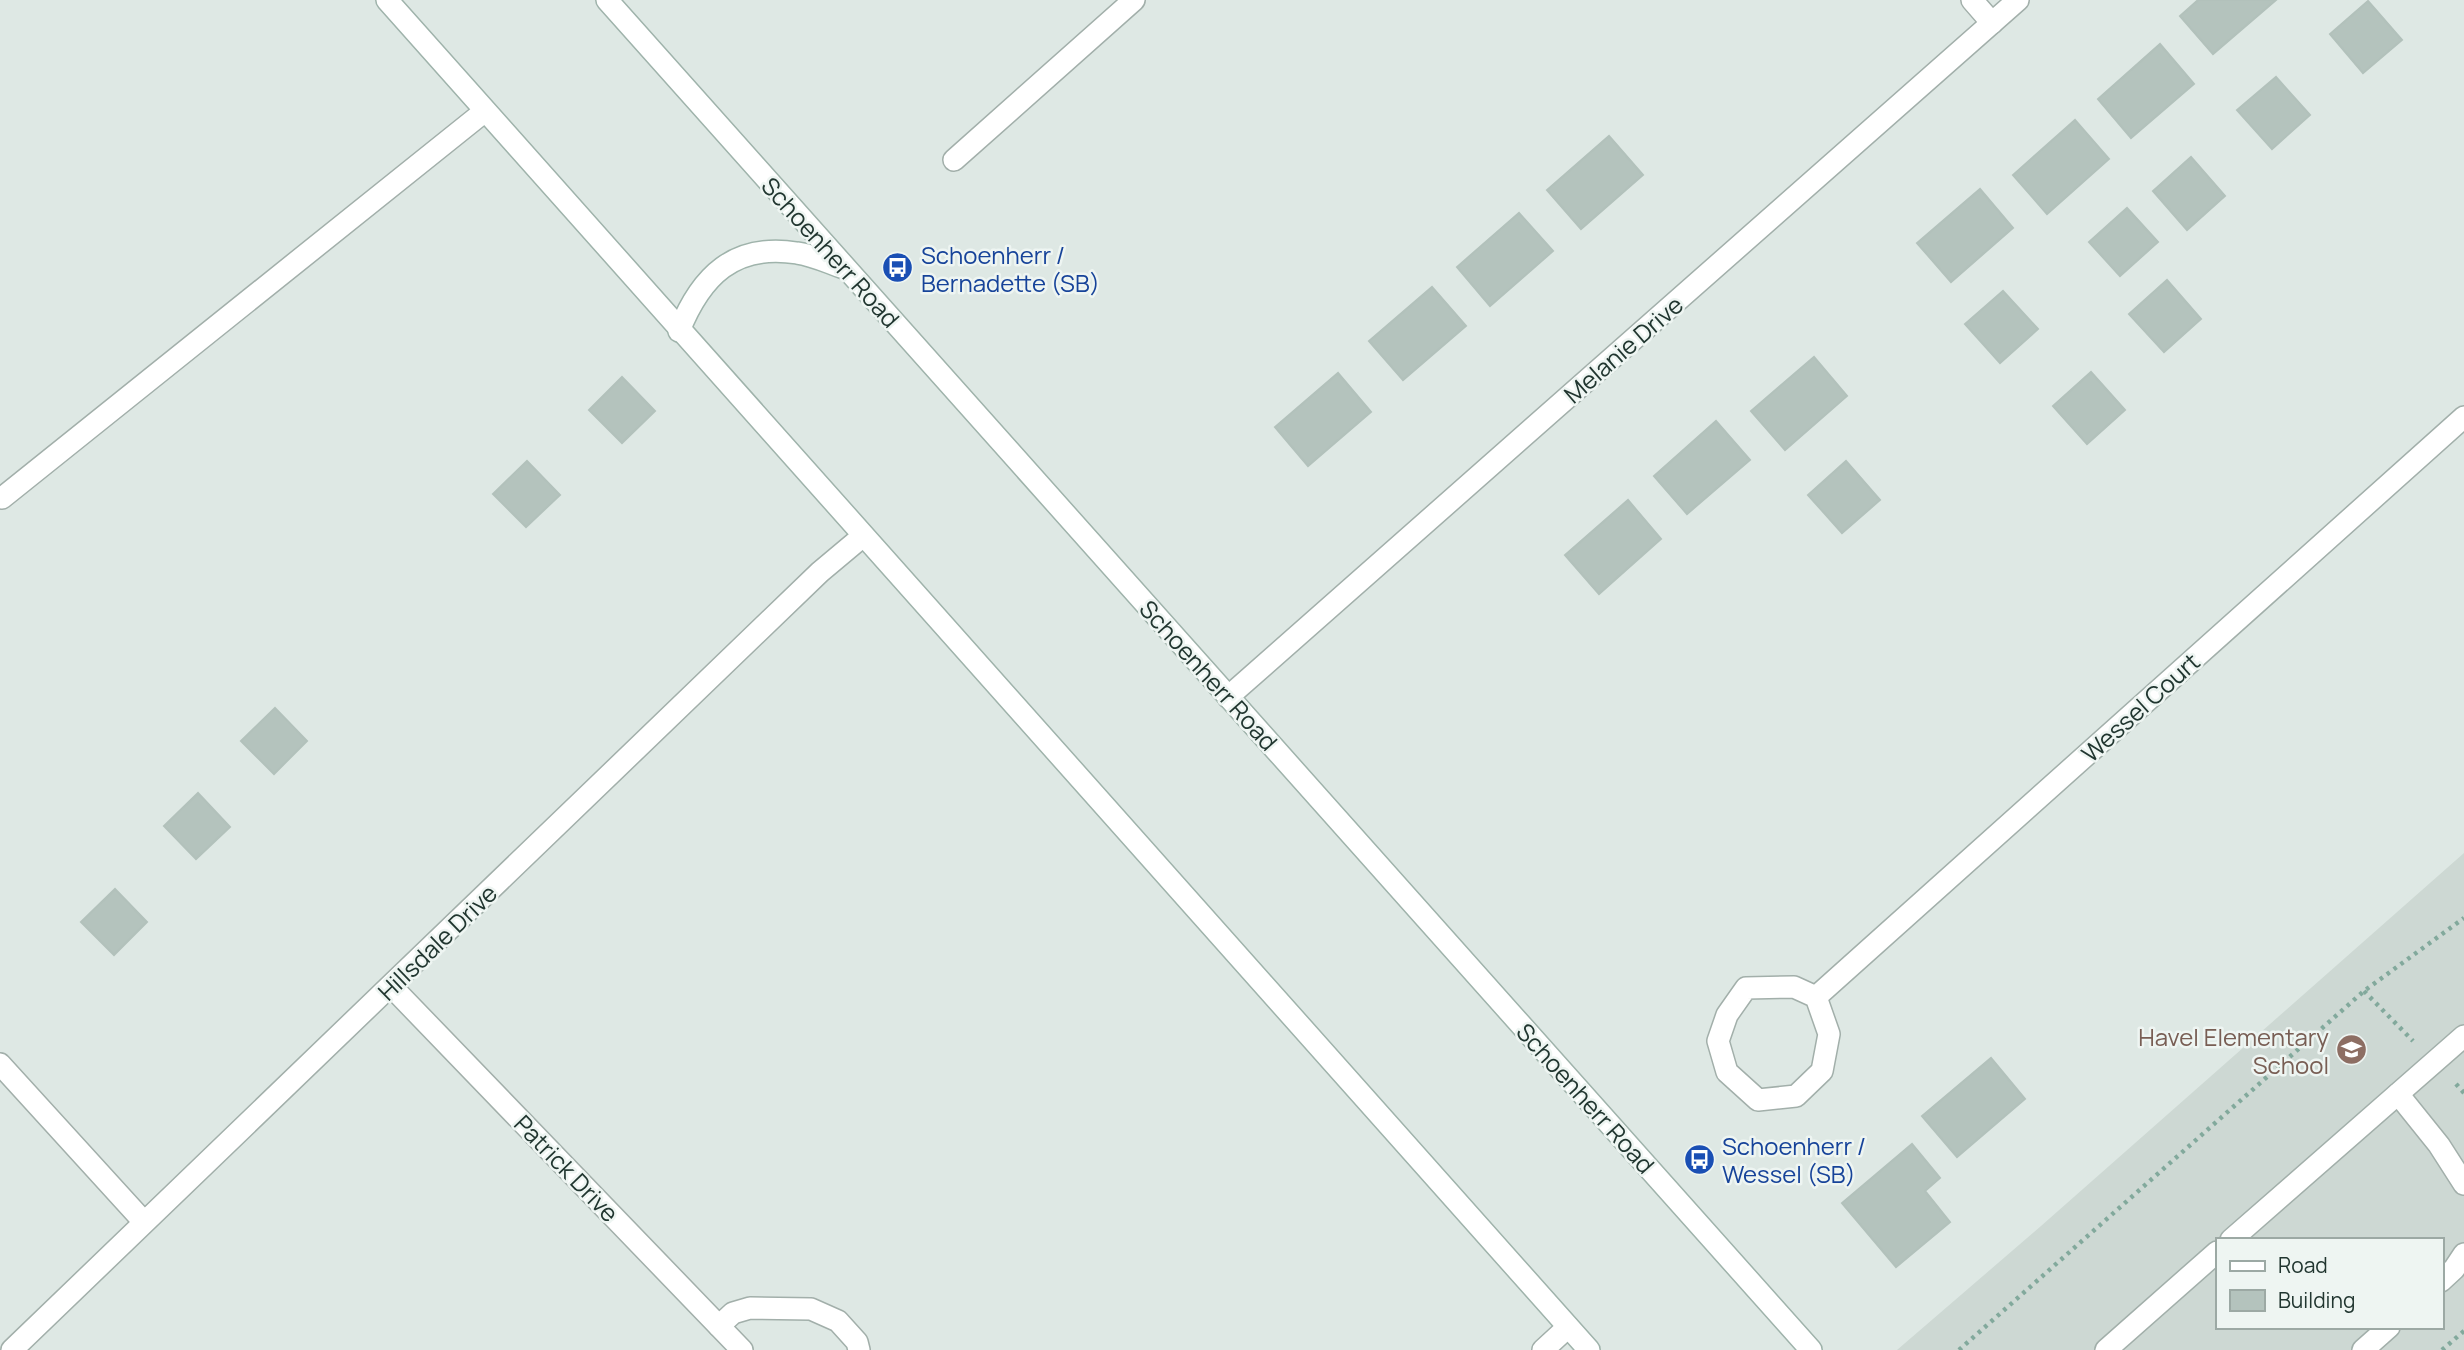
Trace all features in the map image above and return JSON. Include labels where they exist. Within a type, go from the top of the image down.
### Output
[{"type":"street","points":[[387,0],[1589,1350]]},
{"type":"street","name":"Schoenherr Road","points":[[607,0],[1811,1350]]},
{"type":"street","points":[[954,160],[1134,0]]},
{"type":"street","points":[[1972,0],[1992,23]]},
{"type":"street","name":"Melanie Drive","points":[[1228,697],[2018,0]]},
{"type":"street","points":[[2,498],[485,111]]},
{"type":"street","points":[[679,331],[690,303],[705,283],[725,265],[746,254],[771,251],[799,253],[846,269]]},
{"type":"street","name":"Wessel Court","points":[[1816,997],[2464,417]]},
{"type":"street","name":"Hillsdale Drive","points":[[12,1350],[820,572],[863,536]]},
{"type":"street","name":"Patrick Drive","points":[[391,986],[742,1350]]},
{"type":"street","points":[[1794,987],[1816,997],[1829,1034],[1822,1071],[1796,1096],[1758,1100],[1727,1072],[1718,1041],[1727,1015],[1746,988],[1794,987]]},
{"type":"street","points":[[2233,1238],[2464,1036]]},
{"type":"street","points":[[0,1064],[144,1222]]},
{"type":"street","points":[[2398,1094],[2464,1184]]},
{"type":"street","points":[[2106,1350],[2216,1253]]},
{"type":"street","points":[[2443,1279],[2464,1254]]},
{"type":"street","points":[[719,1326],[733,1313],[750,1308],[811,1309],[838,1321],[857,1342],[859,1350]]},
{"type":"street","points":[[1543,1350],[1569,1327]]},
{"type":"street","points":[[2363,1350],[2387,1329]]},
{"type":"path","points":[[1959,1350],[2364,991],[2464,918]]},
{"type":"path","points":[[2442,1350],[2464,1331]]},
{"type":"shaded area","name":"Havel Elementary School","points":[[2464,853],[2464,1350],[1897,1350],[2041,1226]]},
{"type":"building","points":[[2198,0],[2276,0],[2213,54],[2180,16]]},
{"type":"building","points":[[2368,1],[2402,40],[2363,73],[2330,34]]},
{"type":"building","points":[[2160,44],[2194,84],[2131,138],[2098,99]]},
{"type":"building","points":[[2276,77],[2310,115],[2272,149],[2237,110]]},
{"type":"building","points":[[2075,120],[2109,159],[2047,214],[2013,175]]},
{"type":"building","points":[[1609,136],[1643,175],[1581,229],[1547,190]]},
{"type":"building","points":[[2191,157],[2225,196],[2187,230],[2153,191]]},
{"type":"building","points":[[1980,189],[2013,228],[1951,282],[1917,243]]},
{"type":"building","points":[[2127,208],[2158,242],[2120,276],[2089,242]]},
{"type":"building","points":[[1519,213],[1553,251],[1490,306],[1457,267]]},
{"type":"building","points":[[2167,280],[2201,319],[2164,352],[2129,314]]},
{"type":"building","points":[[1432,287],[1466,326],[1403,380],[1369,341]]},
{"type":"building","points":[[2003,291],[2038,329],[2000,363],[1965,324]]},
{"type":"building","points":[[1814,357],[1847,396],[1785,450],[1751,411]]},
{"type":"building","points":[[2091,372],[2125,410],[2087,444],[2053,406]]},
{"type":"building","points":[[1338,373],[1371,412],[1308,466],[1275,427]]},
{"type":"building","points":[[622,377],[655,411],[622,443],[589,410]]},
{"type":"building","points":[[1716,421],[1750,460],[1687,514],[1654,476]]},
{"type":"building","points":[[527,461],[560,495],[526,527],[493,494]]},
{"type":"building","points":[[1846,461],[1880,500],[1842,533],[1808,495]]},
{"type":"building","points":[[1628,500],[1661,539],[1599,594],[1565,555]]},
{"type":"building","points":[[275,708],[307,741],[274,774],[241,741]]},
{"type":"building","points":[[198,793],[230,827],[196,859],[164,826]]},
{"type":"building","points":[[115,889],[147,922],[114,955],[81,922]]},
{"type":"building","points":[[1991,1058],[2025,1099],[1957,1157],[1922,1116]]},
{"type":"building","points":[[1912,1144],[1940,1178],[1925,1191],[1950,1222],[1896,1267],[1842,1203]]},
{"type":"place","name":"Schoenherr / Bernadette (SB)","points":[[898,268]]},
{"type":"place","name":"Havel Elementary School","points":[[2352,1050]]},
{"type":"place","name":"Schoenherr / Wessel (SB)","points":[[1699,1159]]}]
